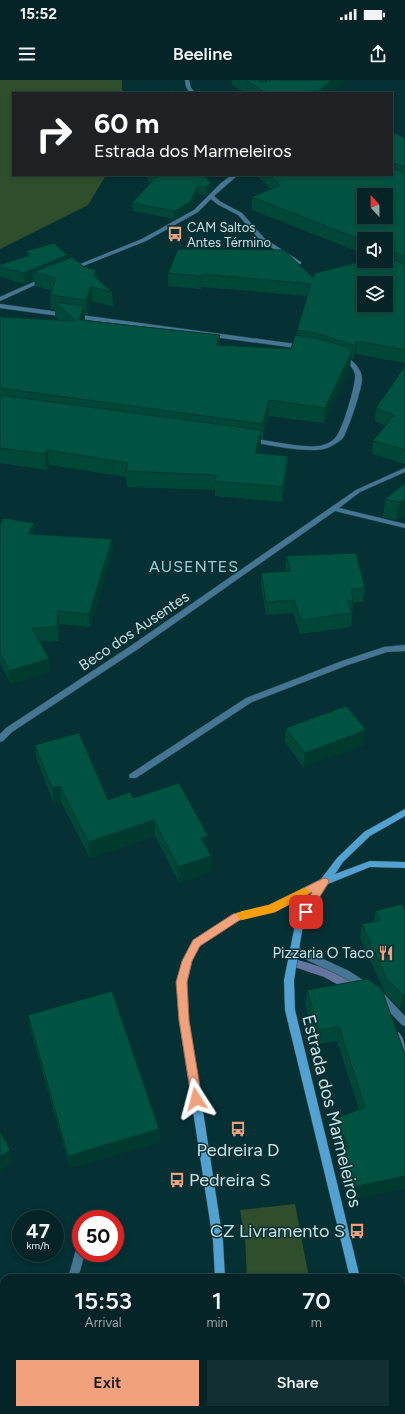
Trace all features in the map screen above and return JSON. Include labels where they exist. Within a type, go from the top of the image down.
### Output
[{"type":"main road","name":"Estrada dos Marmeleiros","points":[[354,1274],[290,1010],[289,980],[299,925],[313,898],[324,882],[340,860],[367,834],[405,812]]},
{"type":"main road","points":[[220,1274],[218,1241],[184,1020],[182,982],[187,961],[196,943],[237,916],[271,909],[324,882],[370,864],[405,865]]},
{"type":"street","points":[[187,80],[189,89],[193,92]]},
{"type":"street","points":[[65,271],[144,240],[196,211],[234,176]]},
{"type":"street","points":[[211,196],[220,203],[240,214],[262,239],[299,263]]},
{"type":"street","points":[[0,299],[50,276]]},
{"type":"street","points":[[0,306],[308,348]]},
{"type":"street","points":[[243,440],[282,445],[323,447],[339,438],[359,380],[357,371],[349,360],[334,354]]},
{"type":"street","name":"Beco dos Ausentes","points":[[0,739],[9,730],[135,646],[358,491],[405,470]]},
{"type":"street","points":[[334,509],[405,526]]},
{"type":"street","points":[[133,776],[249,700],[386,649],[405,648]]},
{"type":"street","points":[[295,950],[346,974],[374,992],[380,996],[405,1022]]},
{"type":"street","points":[[74,1274],[78,1262]]},
{"type":"green space","points":[[0,80],[122,80],[122,92],[12,92],[12,176],[105,176],[88,205],[0,249]]},
{"type":"green space","points":[[295,1204],[308,1274],[247,1274],[245,1239],[240,1210]]},
{"type":"building","points":[[245,80],[260,80],[261,82],[267,82],[266,80],[332,80],[317,92],[264,92]]},
{"type":"building","points":[[173,90],[175,92],[160,92]]},
{"type":"building","points":[[393,132],[405,138],[405,167],[393,163]]},
{"type":"building","points":[[393,168],[405,174],[405,257],[393,252],[393,232],[357,232],[357,238],[252,197],[280,185],[271,176],[393,176]]},
{"type":"building","points":[[157,176],[204,176],[211,183],[206,187],[198,186],[189,203],[174,211],[132,203]]},
{"type":"building","points":[[54,243],[67,255],[24,273],[0,267],[0,265],[30,255],[26,251]]},
{"type":"building","points":[[178,249],[284,250],[313,278],[315,273],[357,263],[357,268],[393,268],[393,259],[405,265],[405,350],[357,341],[355,347],[353,345],[316,333],[297,330],[311,284],[202,274],[201,276],[168,273]]},
{"type":"building","points":[[72,257],[84,267],[96,270],[94,276],[112,292],[91,287],[86,300],[50,295],[56,278],[33,272]]},
{"type":"building","points":[[54,302],[84,306],[79,320],[220,335],[216,345],[291,349],[295,335],[315,338],[347,347],[351,353],[325,408],[269,400],[263,424],[0,388],[0,317],[76,321]]},
{"type":"building","points":[[405,366],[405,450],[373,441],[394,415],[376,408]]},
{"type":"building","points":[[0,395],[261,430],[255,453],[288,456],[283,487],[215,481],[216,475],[126,471],[128,463],[47,450],[45,454],[0,448]]},
{"type":"building","points":[[405,483],[405,500],[399,502],[385,499]]},
{"type":"building","points":[[3,518],[34,523],[28,534],[112,539],[89,614],[58,611],[57,627],[32,628],[49,659],[9,671],[0,653],[0,525]]},
{"type":"building","points":[[356,553],[365,588],[351,589],[353,601],[347,601],[352,613],[301,620],[294,600],[266,602],[261,573],[291,571],[286,556]]},
{"type":"building","points":[[346,706],[366,730],[305,753],[286,728]]},
{"type":"building","points":[[79,733],[108,800],[130,792],[133,798],[179,783],[208,836],[201,838],[211,856],[178,867],[154,820],[88,842],[60,786],[52,788],[35,745]]},
{"type":"building","name":"Pizzaria O Taco","points":[[402,904],[405,910],[405,994],[403,995],[387,979],[362,924],[380,920],[375,911]]},
{"type":"building","points":[[368,979],[382,990],[405,1054],[405,1176],[353,1187],[342,1148],[349,1147],[335,1119],[365,1107],[339,1027],[319,1030],[307,990]]},
{"type":"building","points":[[112,991],[159,1129],[68,1156],[28,1015]]},
{"type":"building","points":[[0,1131],[10,1150],[0,1157]]},
{"type":"waterway","points":[[298,964],[327,974],[355,989]]},
{"type":"waterway","points":[[396,1036],[405,1051]]},
{"type":"slow traffic","points":[[242,915],[271,909],[304,892]]},
{"type":"place","name":"CAM Saltos Antes Término","points":[[175,234]]},
{"type":"place","name":"Pizzaria O Taco","points":[[386,953]]},
{"type":"place","name":"Pedreira D","points":[[238,1129]]},
{"type":"place","name":"Pedreira S","points":[[177,1180]]},
{"type":"place","name":"CZ Livramento S","points":[[357,1231]]},
{"type":"district","name":"AUSENTES","points":[[194,566]]},
{"type":"route","points":[[196,1099],[184,1020],[182,982],[187,961],[196,943],[237,916],[271,909],[324,882],[313,898],[306,912]]}]
